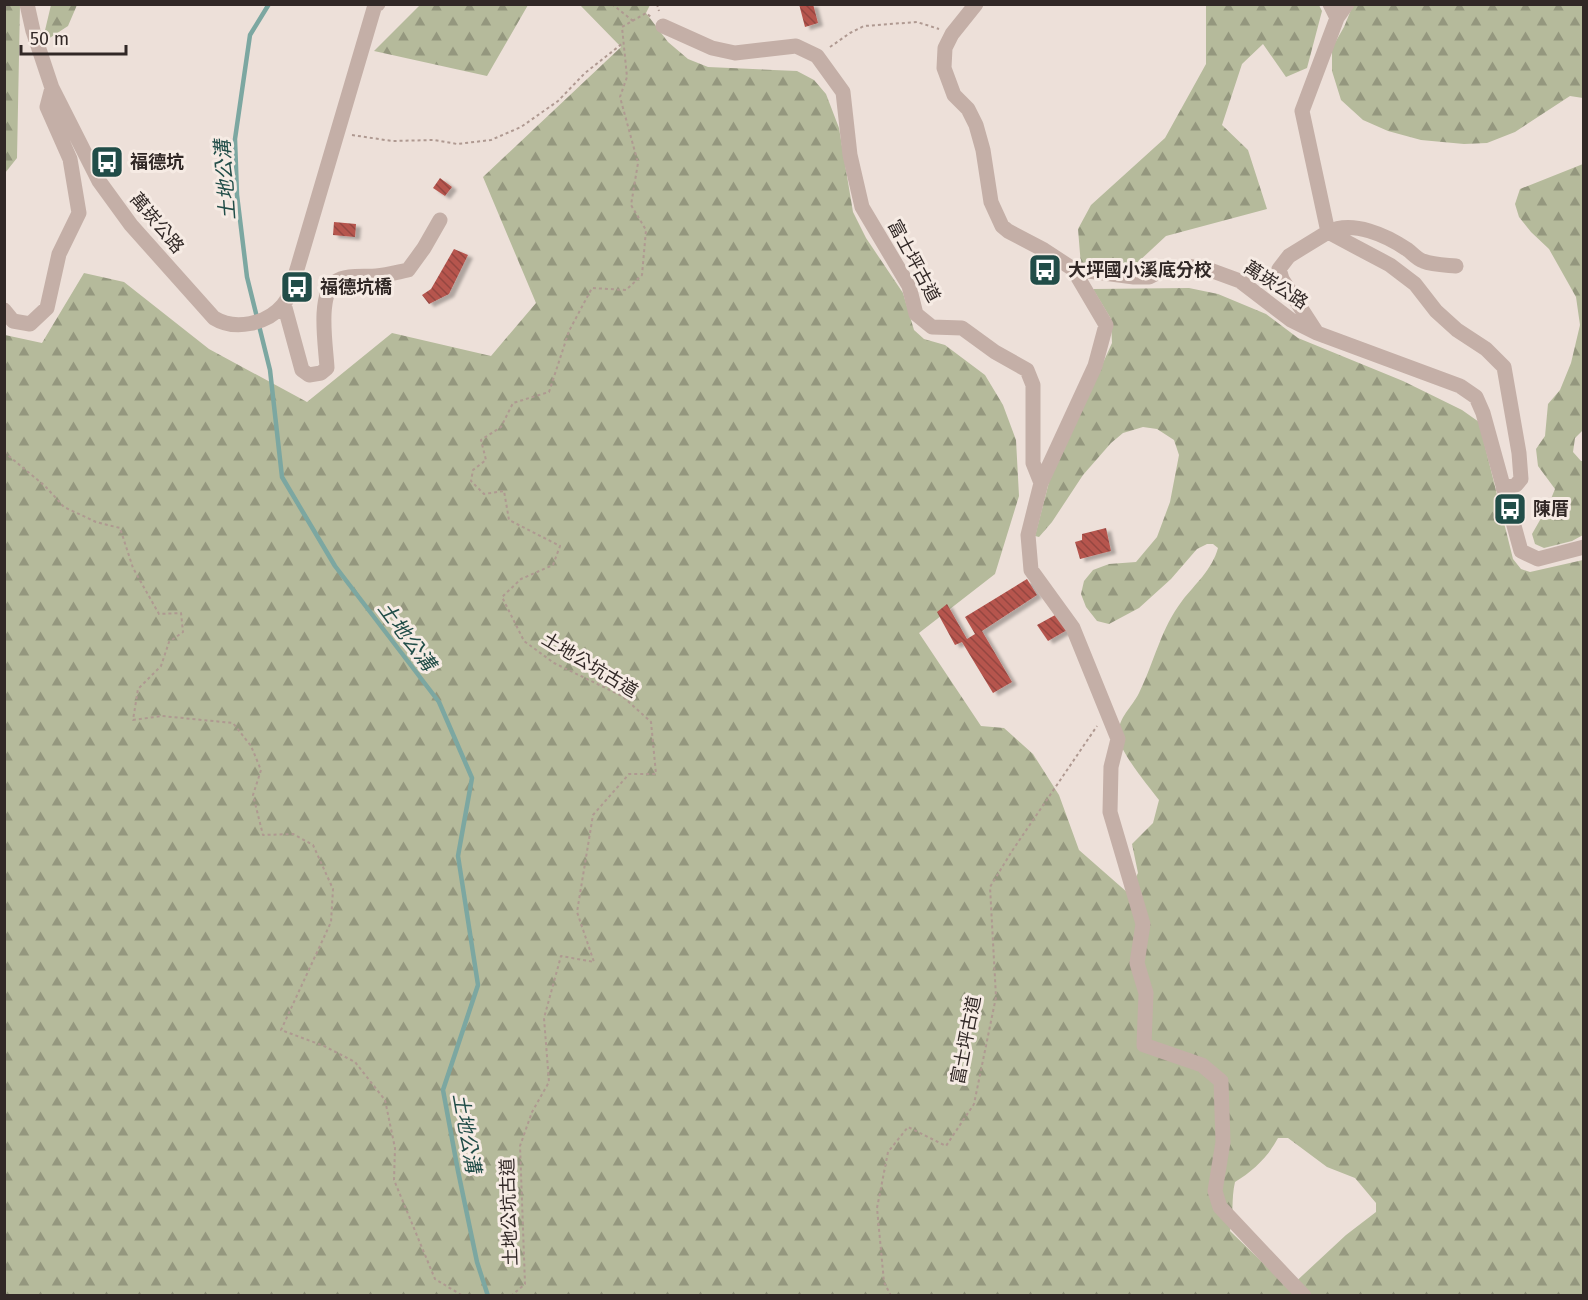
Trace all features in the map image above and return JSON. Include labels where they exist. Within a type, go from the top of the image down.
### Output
[{"type":"street","name":"萬崁公路","points":[[27,4],[52,88],[99,181],[138,233],[197,300],[220,322],[237,326],[266,318],[281,307]]},
{"type":"street","name":"萬崁公路","points":[[976,4],[952,34],[945,48],[944,68],[954,95],[968,109],[976,125],[983,150],[991,202],[1002,226],[1073,269],[1134,278],[1149,277],[1159,272],[1187,266],[1210,270],[1240,281],[1291,320],[1317,333],[1460,386],[1476,397],[1483,412],[1521,551],[1538,559],[1584,547]]},
{"type":"street","points":[[1347,4],[1333,11],[1302,111],[1328,232],[1390,265],[1415,284],[1436,311],[1457,330],[1486,349],[1504,367],[1519,453],[1521,479],[1516,485],[1503,488]]},
{"type":"street","points":[[376,5],[298,266],[281,307],[302,370],[309,375],[321,373],[327,368],[324,306],[328,290],[336,281],[408,270],[440,220]]},
{"type":"street","points":[[663,26],[712,48],[735,53],[796,46],[817,56]]},
{"type":"street","name":"富士坪古道","points":[[817,56],[843,92],[850,155],[862,207],[909,286],[916,314],[932,327],[962,328],[1027,370],[1033,385],[1033,463],[1041,483],[1028,535],[1031,570],[1073,628],[1119,740],[1111,766],[1110,812],[1143,924],[1137,963],[1146,993],[1144,1045],[1202,1065],[1221,1081],[1223,1142],[1215,1191],[1220,1207],[1304,1296]]},
{"type":"street","points":[[4,310],[14,321],[30,324],[46,308],[59,254],[79,213],[70,159],[47,107],[52,88]]},
{"type":"street","points":[[1317,333],[1282,279],[1279,269],[1289,256],[1336,228],[1347,227],[1370,231],[1406,249],[1421,261],[1456,267]]},
{"type":"street","points":[[1041,483],[1095,366],[1106,325],[1073,269]]},
{"type":"path","points":[[612,4],[633,21],[646,13],[663,26]]},
{"type":"path","name":"土地公坑古道","points":[[511,1296],[525,1284],[520,1146],[532,1112],[549,1082],[544,1018],[561,957],[594,962],[577,912],[593,815],[629,774],[656,774],[651,722],[622,696],[554,663],[524,641],[502,597],[521,579],[553,565],[560,546],[510,520],[504,491],[484,494],[471,481],[473,470],[486,460],[481,440],[501,427],[513,403],[549,392],[569,331],[592,288],[626,290],[642,275],[646,230],[631,205],[638,163],[620,97],[627,77],[622,27],[633,21]]},
{"type":"path","points":[[817,56],[864,26],[891,22],[917,22],[952,34]]},
{"type":"path","points":[[337,133],[392,141],[434,140],[457,144],[491,140],[521,127],[558,101],[585,73],[624,43]]},
{"type":"path","points":[[4,452],[45,486],[64,507],[96,522],[120,528],[133,568],[159,614],[181,613],[183,632],[169,642],[161,666],[138,689],[133,720],[162,716],[233,723],[251,746],[261,770],[254,795],[263,835],[293,834],[313,845],[333,889],[331,922],[281,1030],[324,1046],[355,1062],[385,1100],[395,1148],[394,1180],[435,1279],[463,1296]]},
{"type":"path","name":"富士坪古道","points":[[891,1296],[884,1282],[877,1208],[888,1152],[909,1127],[946,1146],[974,1104],[996,997],[990,887],[1107,711]]},
{"type":"green space","points":[[5,5],[20,5],[17,158],[5,173]]},
{"type":"green space","points":[[51,5],[77,5],[68,26],[42,43]]},
{"type":"green space","points":[[420,5],[528,5],[487,76],[374,51]]},
{"type":"green space","points":[[580,5],[650,5],[646,13],[668,42],[688,59],[708,67],[797,71],[814,80],[826,94],[839,128],[853,212],[866,238],[903,293],[914,330],[924,339],[945,345],[985,375],[1003,405],[1016,440],[1019,496],[995,574],[919,633],[981,726],[1004,728],[1033,754],[1059,795],[1079,850],[1128,893],[1138,873],[1132,844],[1153,823],[1159,800],[1124,752],[1119,738],[1120,725],[1139,693],[1175,611],[1207,570],[1218,548],[1213,544],[1207,544],[1197,549],[1171,579],[1139,608],[1109,624],[1097,621],[1086,607],[1081,594],[1084,581],[1093,570],[1109,564],[1136,562],[1157,537],[1170,502],[1179,455],[1174,440],[1157,429],[1143,427],[1123,433],[1111,443],[1083,475],[1052,522],[1039,537],[1035,536],[1049,482],[1112,343],[1111,319],[1093,289],[1189,288],[1218,294],[1266,314],[1298,338],[1403,381],[1462,410],[1479,422],[1513,559],[1521,569],[1530,572],[1583,560],[1583,1295],[5,1296],[5,335],[42,343],[84,273],[124,282],[209,349],[307,402],[392,333],[491,356],[536,303],[483,177],[621,47]],"holes":[[[1278,1138],[1288,1138],[1327,1167],[1355,1178],[1376,1203],[1376,1212],[1346,1235],[1289,1288],[1230,1231],[1235,1182],[1260,1163]]]},
{"type":"green space","points":[[1206,5],[1319,5],[1322,11],[1307,68],[1286,77],[1263,44],[1242,64],[1222,125],[1248,150],[1267,209],[1166,236],[1137,263],[1081,266],[1078,229],[1091,205],[1165,138],[1206,64]]},
{"type":"green space","points":[[1353,5],[1583,5],[1583,98],[1570,96],[1515,132],[1487,143],[1464,144],[1421,140],[1388,131],[1363,120],[1341,100],[1332,71],[1332,48]]},
{"type":"green space","points":[[1583,164],[1584,429],[1575,438],[1573,452],[1583,461],[1583,535],[1572,541],[1544,548],[1535,544],[1532,534],[1555,489],[1538,466],[1536,449],[1545,436],[1548,404],[1560,390],[1571,363],[1580,325],[1576,297],[1549,249],[1519,217],[1515,204],[1520,189]]},
{"type":"building","points":[[799,4],[813,4],[818,23],[805,27]]},
{"type":"building","points":[[440,178],[452,187],[445,196],[433,188]]},
{"type":"building","points":[[334,222],[356,224],[355,237],[333,235]]},
{"type":"building","points":[[454,249],[468,255],[449,294],[429,304],[422,295],[431,289]]},
{"type":"building","points":[[1106,528],[1111,551],[1080,559],[1075,542],[1082,540],[1082,534]]},
{"type":"building","points":[[1027,579],[1037,595],[982,631],[1012,682],[993,693],[962,642],[955,645],[937,612],[947,604],[967,639],[975,634],[965,617]]},
{"type":"building","points":[[1057,614],[1067,630],[1048,641],[1037,625]]},
{"type":"waterway","name":"土地公溝","points":[[269,4],[250,35],[235,139],[237,195],[247,277],[270,370],[282,477],[335,566],[439,702],[472,778],[458,856],[478,985],[443,1090],[477,1262],[488,1296]]},
{"type":"place","name":"福德坑","points":[[107,162]]},
{"type":"place","name":"大坪國小溪底分校","points":[[1045,270]]},
{"type":"place","name":"福德坑橋","points":[[297,287]]},
{"type":"place","name":"陳厝","points":[[1510,509]]}]
